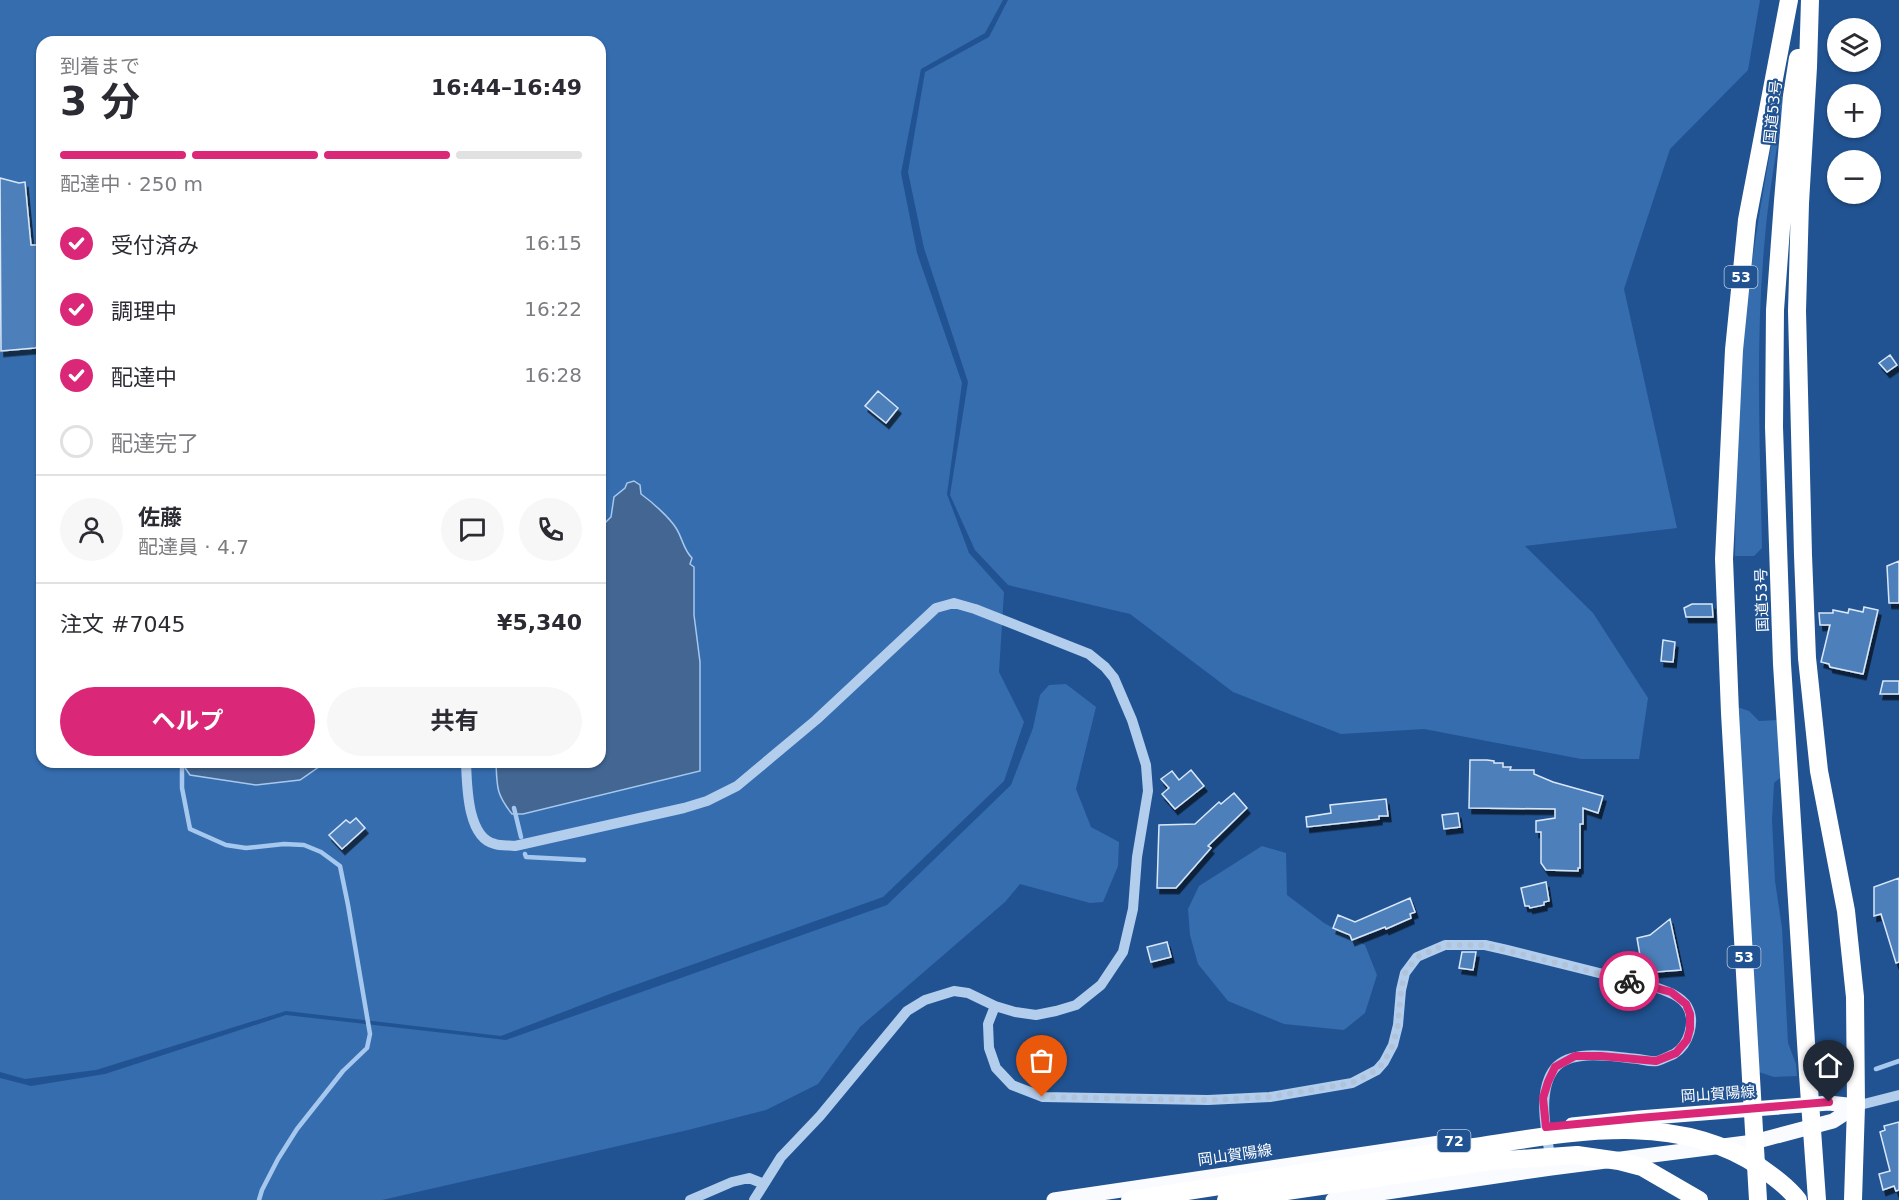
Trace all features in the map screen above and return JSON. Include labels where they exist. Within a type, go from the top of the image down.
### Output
[{"type":"highway","name":"53","points":[[1758,1200],[1730,713],[1724,559],[1734,350],[1747,220],[1789,0]]},
{"type":"highway","name":"53","points":[[1809,0],[1797,311],[1803,555],[1807,658],[1819,771],[1846,911],[1855,997],[1856,1106],[1853,1200]]},
{"type":"highway","name":"国道53号","points":[[1809,0],[1792,96],[1775,310],[1774,427],[1782,664],[1817,1200]]},
{"type":"highway","name":"72","points":[[1130,1200],[1559,1135],[1641,1130],[1683,1135],[1732,1151],[1770,1174],[1798,1200]]},
{"type":"highway","name":"72","points":[[1226,1200],[1492,1161],[1577,1155],[1642,1167],[1699,1200]]},
{"type":"main road","name":"岡山賀陽線","points":[[1054,1200],[1546,1127],[1829,1102],[1856,1106]]},
{"type":"main road","points":[[1333,1200],[1551,1168],[1754,1142],[1833,1121],[1856,1106]]},
{"type":"street","points":[[466,768],[468,796],[474,821],[481,834],[493,844],[515,846],[707,801],[737,786],[816,720],[936,608],[954,603],[975,609],[1089,654],[1114,678],[1132,720],[1146,765],[1148,791],[1137,858],[1133,909],[1123,952],[1101,985],[1076,1005],[1036,1015],[1015,1012],[995,1006],[968,993],[954,991],[925,1000],[907,1011],[820,1116],[781,1157],[754,1200]]},
{"type":"street","points":[[995,1006],[988,1024],[989,1048],[996,1068],[1012,1085],[1042,1097],[1208,1100],[1270,1097],[1352,1083],[1377,1070],[1393,1045],[1405,973],[1417,957],[1445,945],[1485,945],[1671,992],[1686,1004],[1690,1014],[1687,1040],[1676,1053],[1656,1061],[1575,1056],[1555,1067],[1543,1098],[1551,1168]]},
{"type":"street","points":[[1856,1106],[1899,1095]]},
{"type":"street","points":[[690,1200],[732,1182],[749,1178],[764,1184]]},
{"type":"shaded area","points":[[0,0],[1003,0],[985,33],[921,69],[901,173],[917,253],[962,383],[947,494],[969,553],[1004,592],[999,672],[1024,722],[1004,781],[883,897],[615,992],[501,1036],[286,1011],[96,1070],[25,1079],[0,1072]]},
{"type":"shaded area","points":[[1008,0],[1760,0],[1748,70],[1670,149],[1624,289],[1677,528],[1525,546],[1593,613],[1648,698],[1639,759],[1581,759],[1424,729],[1341,734],[1233,692],[1130,614],[1008,585],[975,550],[950,495],[968,382],[924,248],[908,172],[925,72],[989,37]]},
{"type":"shaded area","points":[[1780,96],[1785,97],[1771,184],[1760,315],[1762,548],[1754,556],[1735,556],[1737,428],[1744,320]]},
{"type":"shaded area","points":[[634,481],[640,485],[641,494],[673,524],[692,558],[690,564],[694,567],[694,615],[700,662],[700,771],[523,814],[512,814],[498,790],[496,768],[606,768],[606,522],[611,517],[614,497],[625,488],[627,483]]},
{"type":"shaded area","points":[[1066,684],[1096,707],[1076,789],[1091,827],[1119,842],[1118,866],[1103,902],[1090,903],[1020,884],[1005,902],[860,1027],[818,1084],[766,1110],[382,1200],[0,1200],[0,1078],[31,1086],[105,1074],[286,1015],[506,1040],[887,905],[1011,785],[1033,728],[1040,695],[1049,685]]},
{"type":"shaded area","points":[[1737,707],[1749,711],[1759,721],[1778,720],[1781,777],[1774,783],[1772,820],[1775,881],[1782,928],[1788,1043],[1796,1064],[1797,1076],[1774,1077],[1759,1072]]},
{"type":"shaded area","points":[[185,768],[317,768],[300,780],[256,785],[190,775]]},
{"type":"shaded area","points":[[1262,846],[1286,853],[1287,895],[1324,923],[1365,945],[1377,975],[1365,1013],[1344,1030],[1284,1024],[1228,1001],[1198,964],[1190,935],[1188,909],[1199,886]]},
{"type":"building","points":[[0,178],[19,183],[25,182],[31,245],[36,245],[36,347],[1,351]]},
{"type":"building","points":[[1890,355],[1897,365],[1887,372],[1879,363]]},
{"type":"building","points":[[878,391],[898,408],[886,423],[865,406]]},
{"type":"building","points":[[1899,561],[1899,603],[1889,603],[1887,566]]},
{"type":"building","points":[[1692,604],[1712,604],[1713,617],[1686,617],[1684,608]]},
{"type":"building","points":[[1864,607],[1878,610],[1863,674],[1830,667],[1829,664],[1821,662],[1830,625],[1820,625],[1819,613],[1833,613],[1833,610],[1848,613],[1849,609],[1863,612]]},
{"type":"building","points":[[1663,640],[1675,642],[1673,662],[1661,661]]},
{"type":"building","points":[[1883,681],[1899,681],[1899,694],[1880,694]]},
{"type":"building","points":[[1470,760],[1503,763],[1503,767],[1511,767],[1510,770],[1534,770],[1534,774],[1553,782],[1603,796],[1598,813],[1583,808],[1578,871],[1546,870],[1541,863],[1541,832],[1536,832],[1536,821],[1555,818],[1555,809],[1469,808]]},
{"type":"building","points":[[1191,770],[1204,786],[1175,809],[1162,794],[1169,788],[1161,779],[1172,771],[1179,780]]},
{"type":"building","points":[[1234,793],[1247,808],[1208,846],[1211,848],[1176,888],[1157,888],[1159,825],[1195,824],[1219,802],[1221,804]]},
{"type":"building","points":[[1386,799],[1388,816],[1307,827],[1306,817],[1331,813],[1330,805]]},
{"type":"building","points":[[1458,813],[1460,827],[1444,829],[1442,815]]},
{"type":"building","points":[[356,818],[365,828],[342,849],[329,835],[346,820],[350,823]]},
{"type":"building","points":[[1899,878],[1899,962],[1896,963],[1881,914],[1874,916],[1874,887]]},
{"type":"building","points":[[1546,882],[1549,901],[1544,902],[1544,905],[1530,908],[1525,906],[1521,888]]},
{"type":"building","points":[[1410,898],[1415,912],[1410,914],[1411,918],[1386,929],[1385,927],[1352,940],[1350,935],[1333,928],[1338,915],[1355,922]]},
{"type":"building","points":[[1670,919],[1681,970],[1643,973],[1637,938],[1650,935]]},
{"type":"building","points":[[1167,942],[1171,957],[1151,962],[1147,947]]},
{"type":"building","points":[[1462,952],[1476,952],[1473,970],[1459,968]]},
{"type":"building","points":[[1899,1122],[1899,1190],[1896,1191],[1894,1186],[1883,1190],[1879,1174],[1890,1171],[1880,1132],[1885,1130],[1884,1126]]},
{"type":"waterway","points":[[182,768],[182,788],[190,829],[226,845],[246,848],[284,844],[304,845],[321,852],[340,866],[348,905],[370,1034],[367,1048],[343,1071],[297,1129],[278,1159],[259,1200]]},
{"type":"waterway","points":[[514,808],[521,837]]},
{"type":"waterway","points":[[525,854],[526,857],[584,860]]},
{"type":"waterway","points":[[1876,1069],[1899,1061]]},
{"type":"way so far","points":[[1042,1097],[1208,1100],[1270,1097],[1352,1083],[1377,1070],[1393,1045],[1405,973],[1417,957],[1445,945],[1485,945],[1629,981]]},
{"type":"route","points":[[1629,981],[1671,992],[1686,1004],[1690,1014],[1687,1040],[1676,1053],[1656,1061],[1575,1056],[1555,1067],[1543,1098],[1546,1127],[1829,1102]]}]
